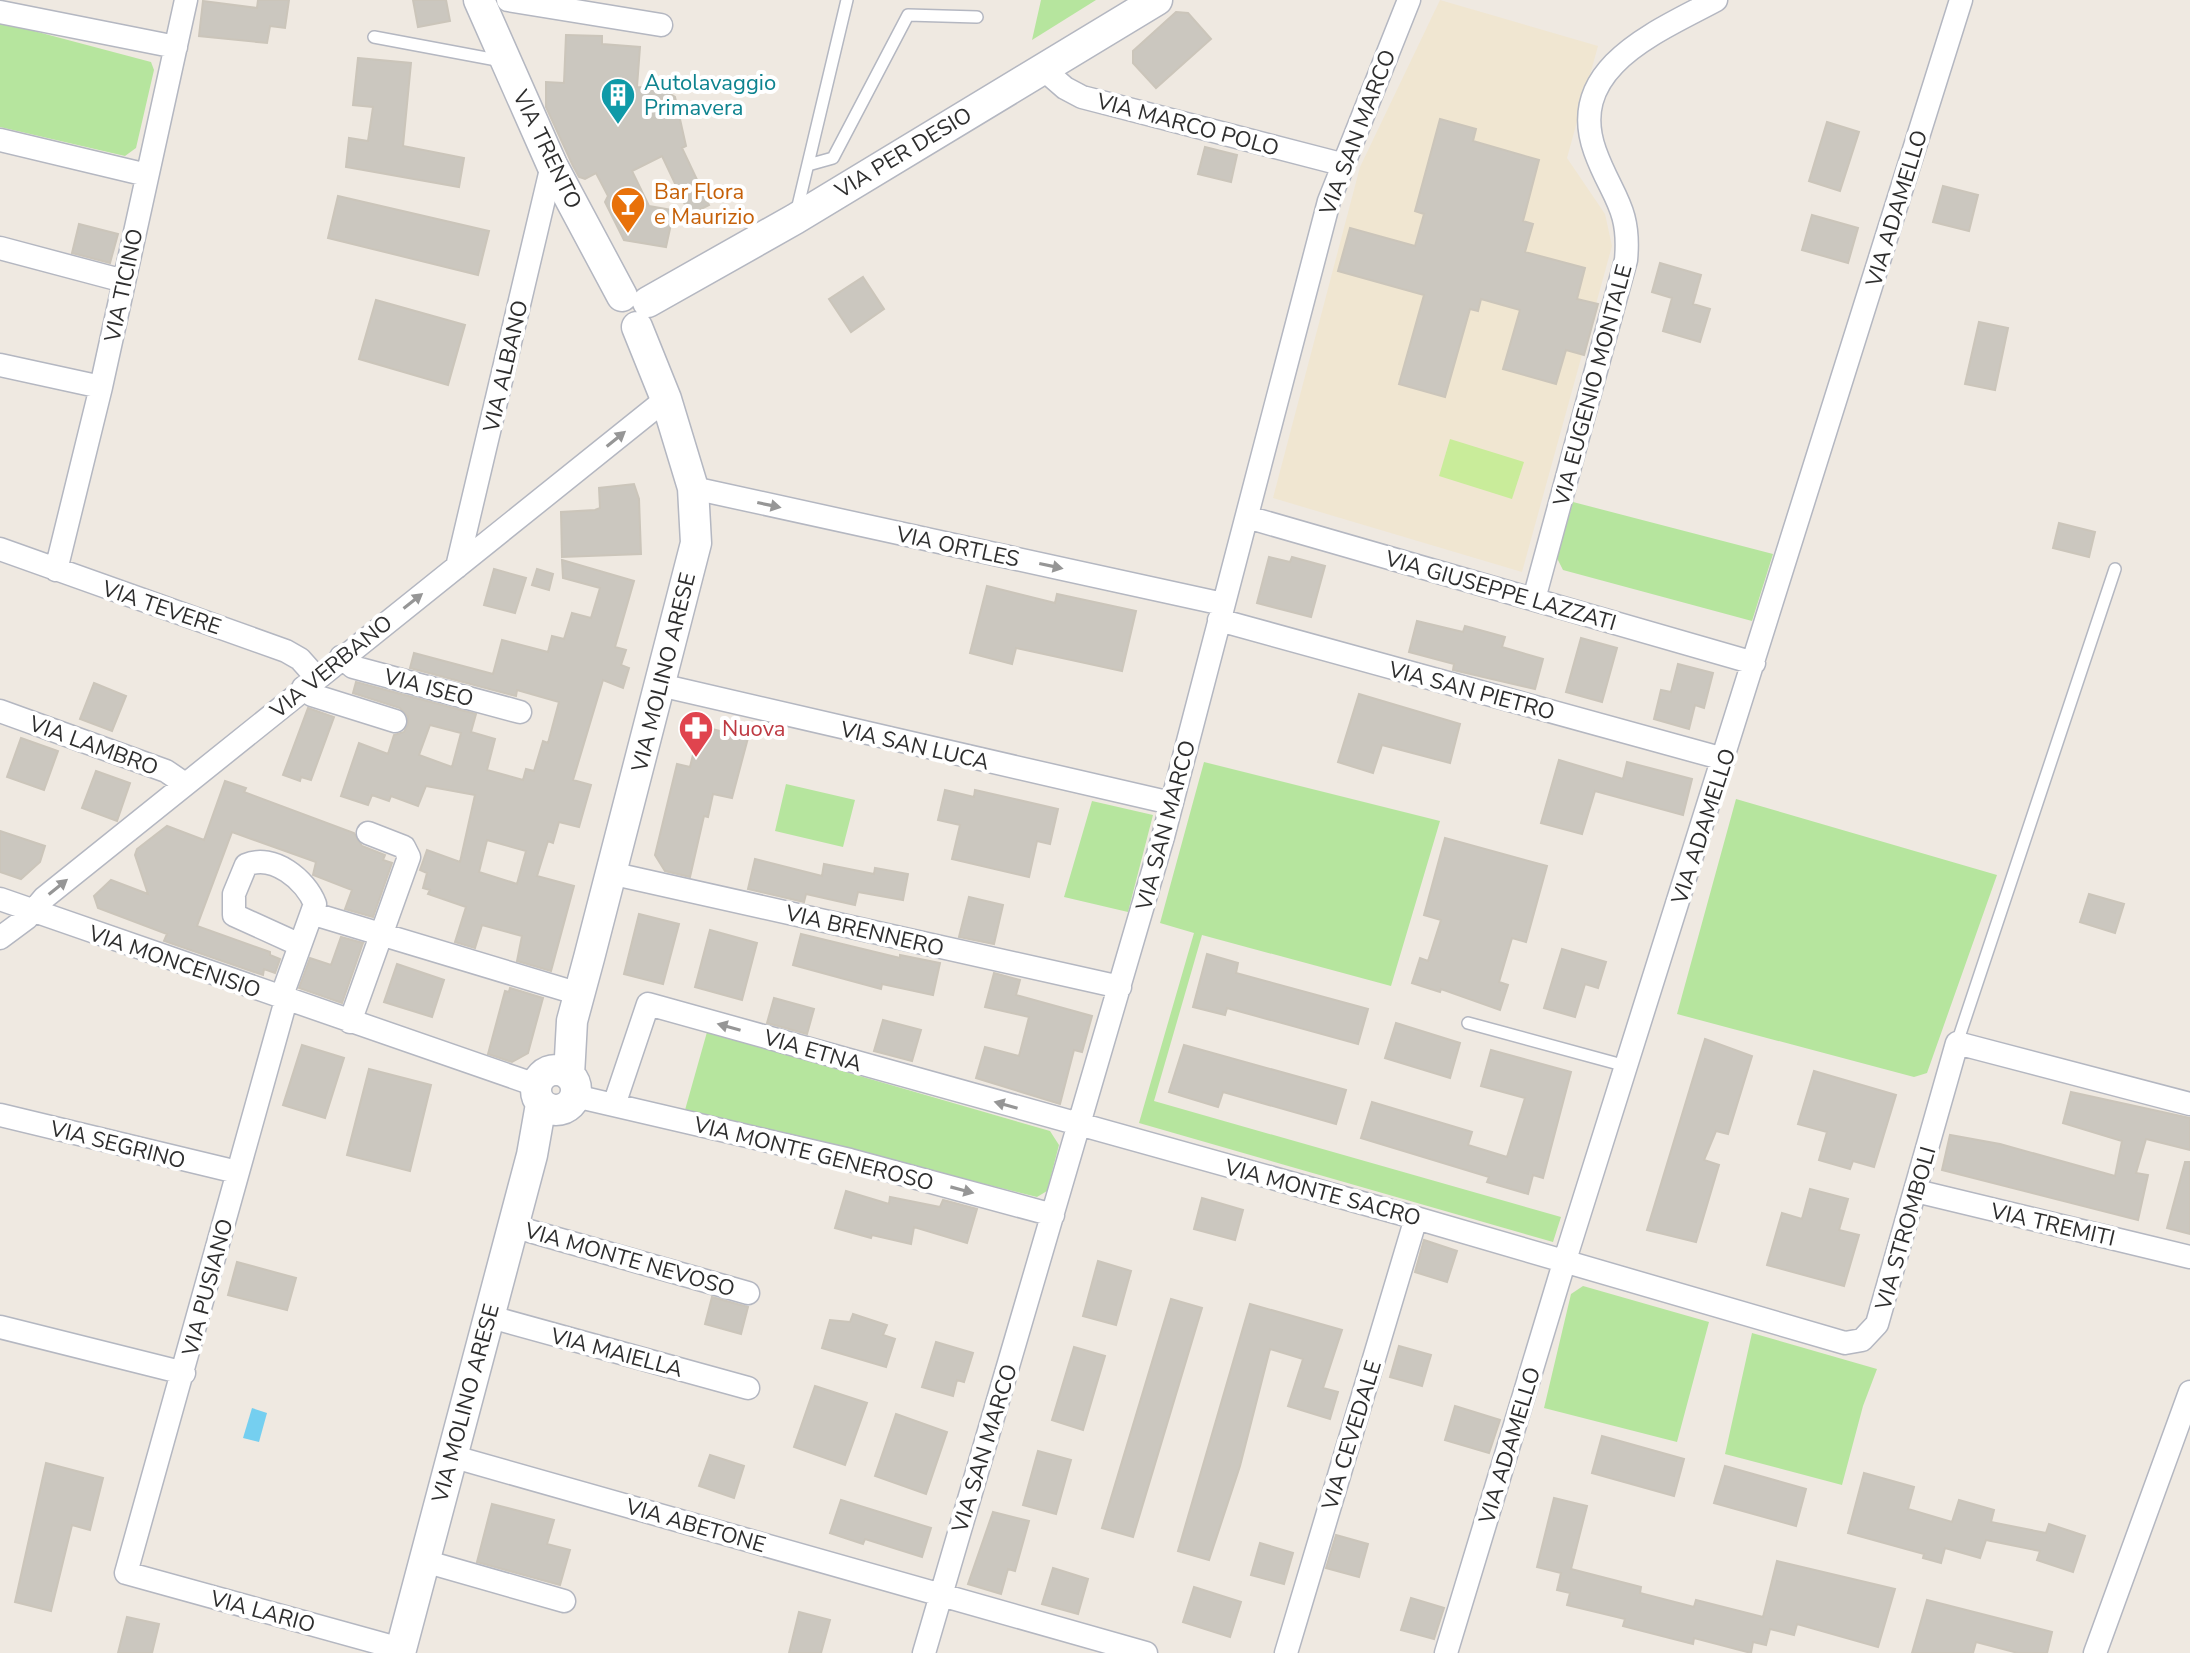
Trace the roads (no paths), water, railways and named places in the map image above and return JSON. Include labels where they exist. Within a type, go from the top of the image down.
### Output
[{"type":"street","name":"VIA TICINO","points":[[56,570],[101,387],[186,0]]},
{"type":"street","name":"VIA TRENTO","points":[[479,0],[552,165],[636,308]]},
{"type":"street","points":[[508,0],[661,25]]},
{"type":"street","name":"VIA PER DESIO","points":[[636,308],[795,219],[1157,0]]},
{"type":"street","name":"VIA SAN MARCO","points":[[924,1653],[1120,987],[1341,164],[1409,0]]},
{"type":"street","name":"VIA EUGENIO MONTALE","points":[[1534,599],[1626,260],[1626,218],[1595,151],[1591,131],[1597,85],[1619,56],[1716,0]]},
{"type":"street","name":"VIA ADAMELLO","points":[[1446,1653],[1564,1263],[1961,0]]},
{"type":"street","points":[[3,8],[176,47]]},
{"type":"street","name":"VIA MARCO POLO","points":[[1042,68],[1065,88],[1082,97],[1341,164]]},
{"type":"street","points":[[0,140],[147,175]]},
{"type":"street","name":"VIA ALBANO","points":[[457,567],[552,165]]},
{"type":"street","points":[[0,248],[124,281]]},
{"type":"street","name":"VIA MOLINO ARESE","points":[[400,1651],[512,1226],[532,1155],[556,1090],[574,1007],[696,543],[693,488],[636,308]]},
{"type":"street","points":[[0,365],[101,387]]},
{"type":"street","name":"VIA VERBANO","points":[[0,938],[310,682],[666,399]]},
{"type":"street","name":"VIA ORTLES","points":[[693,488],[1221,612]]},
{"type":"street","name":"VIA GIUSEPPE LAZZATI","points":[[1247,517],[1754,663]]},
{"type":"street","name":"VIA TEVERE","points":[[0,549],[292,653],[310,682]]},
{"type":"street","name":"VIA SAN PIETRO","points":[[1221,612],[1724,759]]},
{"type":"street","name":"VIA ISEO","points":[[341,657],[353,667],[520,712]]},
{"type":"street","name":"VIA ISEO","points":[[310,682],[312,695],[395,721]]},
{"type":"street","name":"VIA SAN LUCA","points":[[660,685],[1171,803]]},
{"type":"street","name":"VIA LAMBRO","points":[[0,711],[159,768],[185,784]]},
{"type":"street","points":[[350,1022],[409,853],[404,847],[368,833]]},
{"type":"street","points":[[261,862],[291,873],[313,897],[314,914],[300,945],[234,915],[234,894],[242,870],[261,862]]},
{"type":"street","name":"VIA BRENNERO","points":[[610,873],[1120,987]]},
{"type":"street","name":"VIA MONCENISIO","points":[[0,899],[350,1022],[556,1090]]},
{"type":"street","points":[[314,914],[574,1007]]},
{"type":"street","name":"VIA PUSIANO","points":[[126,1573],[184,1373],[300,945]]},
{"type":"street","name":"VIA ETNA","points":[[614,1105],[648,1004],[1081,1126]]},
{"type":"street","points":[[1957,1043],[2190,1104]]},
{"type":"street","name":"VIA STROMBOLI","points":[[1564,1263],[1845,1343],[1862,1340],[1877,1324],[1957,1043]]},
{"type":"street","name":"VIA MONTE GENEROSO","points":[[556,1090],[850,1160],[1053,1215]]},
{"type":"street","name":"VIA SEGRINO","points":[[0,1115],[237,1172]]},
{"type":"street","name":"VIA MONTE SACRO","points":[[1081,1126],[1416,1218],[1564,1263]]},
{"type":"street","name":"VIA TREMITI","points":[[1916,1191],[2190,1257]]},
{"type":"street","name":"VIA CEVEDALE","points":[[1286,1653],[1416,1218]]},
{"type":"street","name":"VIA MONTE NEVOSO","points":[[512,1226],[748,1293]]},
{"type":"street","name":"VIA MAIELLA","points":[[487,1316],[748,1388]]},
{"type":"street","points":[[0,1327],[184,1373]]},
{"type":"street","points":[[2095,1653],[2190,1392]]},
{"type":"street","name":"VIA ABETONE","points":[[451,1456],[1146,1653]]},
{"type":"street","points":[[424,1561],[564,1601]]},
{"type":"street","name":"VIA LARIO","points":[[126,1573],[400,1651]]},
{"type":"lane","points":[[795,219],[847,0]]},
{"type":"lane","points":[[808,165],[833,158],[908,15],[977,17]]},
{"type":"lane","points":[[374,37],[507,62]]},
{"type":"lane","points":[[1957,1043],[2115,569]]},
{"type":"lane","points":[[1468,1023],[1626,1066]]},
{"type":"water","points":[[252,1408],[267,1413],[259,1442],[243,1438]]},
{"type":"place","name":"Autolavaggio Primavera","points":[[618,126]]},
{"type":"place","name":"Bar Flora e Maurizio","points":[[628,235]]},
{"type":"place","name":"Nuova","points":[[696,759]]}]
